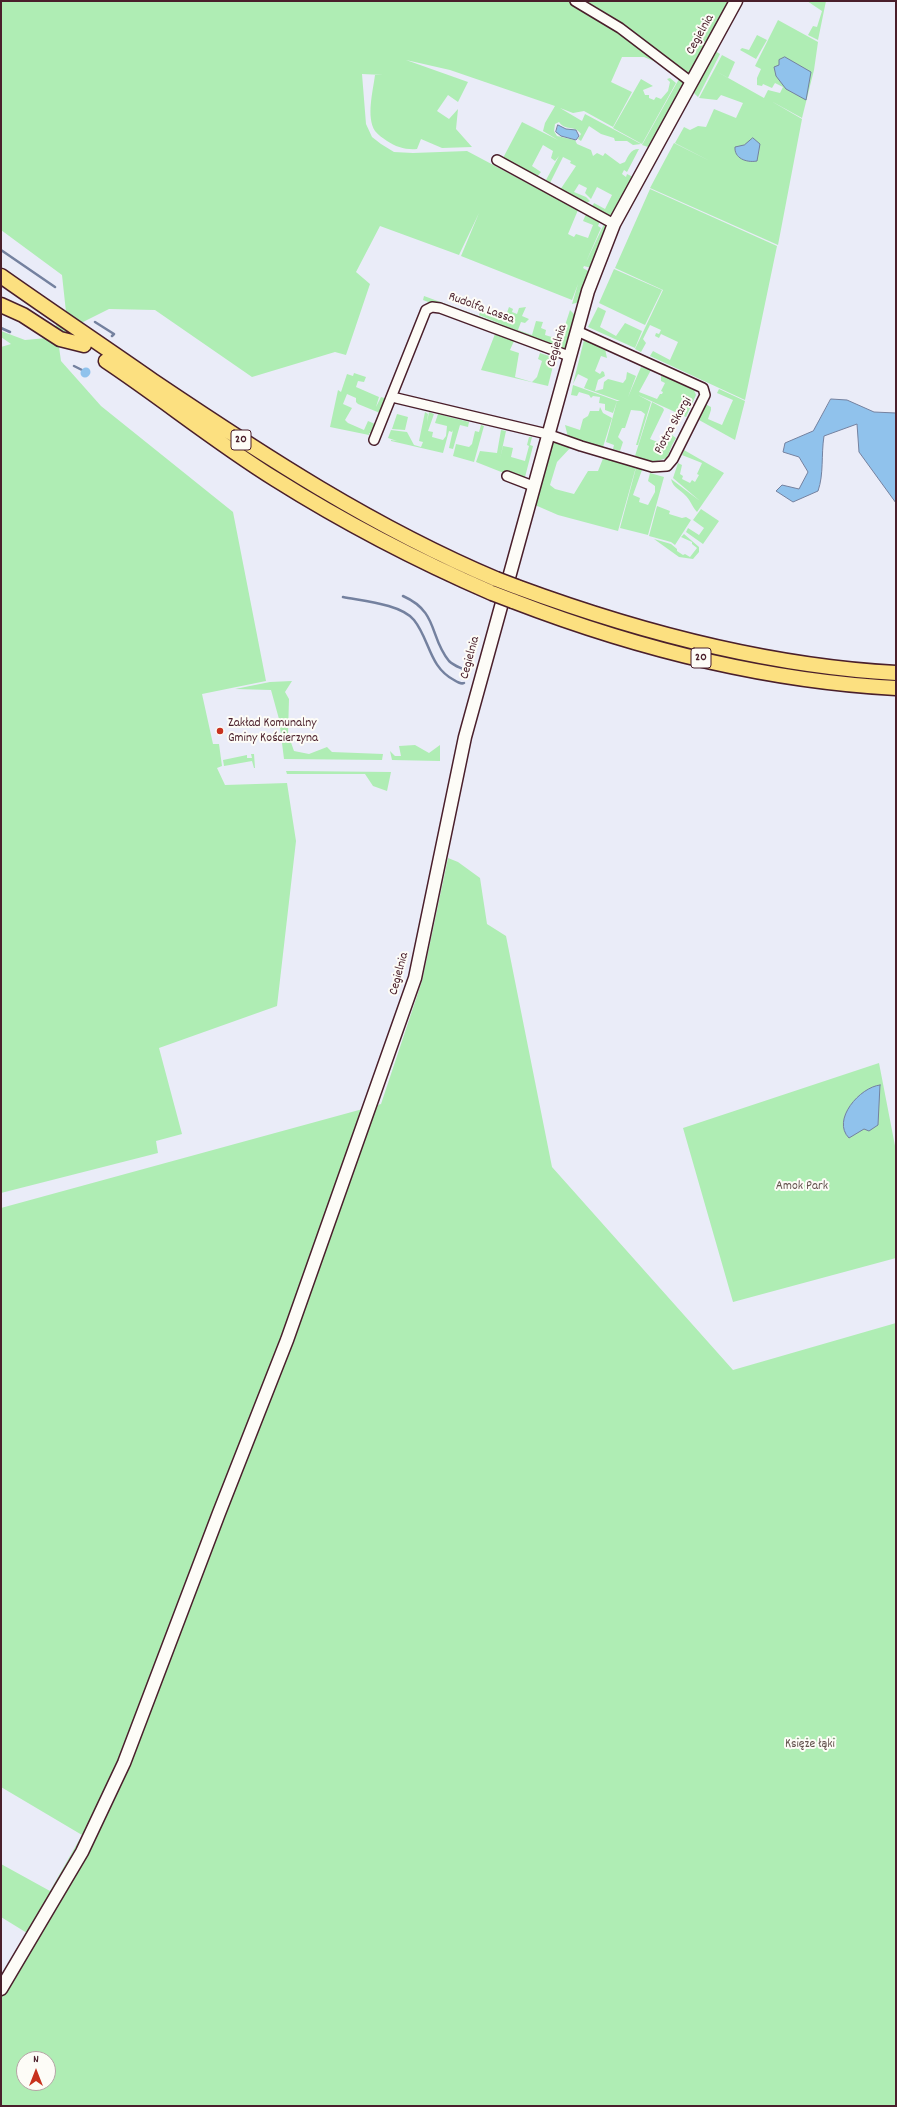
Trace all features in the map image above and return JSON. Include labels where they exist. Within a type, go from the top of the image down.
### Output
[{"type":"main road","name":"20","points":[[1,276],[102,347],[308,482],[408,538],[496,578],[517,587],[612,620],[740,652],[813,665],[896,673]]},
{"type":"main road","name":"20","points":[[1,288],[243,458],[314,503],[387,545],[492,593],[592,629],[672,651],[776,674],[896,688]]},
{"type":"main road","points":[[1,305],[23,315],[60,339],[84,345]]},
{"type":"street","points":[[574,1],[620,28],[691,82]]},
{"type":"street","name":"Cegielnia","points":[[1,1989],[5,1972],[82,1852],[124,1763],[218,1513],[287,1340],[372,1104],[415,978],[464,737],[588,291],[614,224],[736,1]]},
{"type":"street","points":[[497,160],[614,224]]},
{"type":"street","name":"Rudolfa Lassa","points":[[374,440],[426,310],[432,307],[440,308],[569,356]]},
{"type":"street","name":"Piotra Skargi","points":[[547,434],[581,446],[652,467],[667,466],[673,459],[705,395],[703,388],[577,331]]},
{"type":"street","points":[[392,397],[547,434]]},
{"type":"street","points":[[507,476],[533,486]]},
{"type":"green space","points":[[1,1],[730,1],[689,76],[644,57],[622,57],[611,82],[632,92],[613,127],[584,111],[573,113],[560,108],[582,121],[585,114],[641,144],[633,145],[627,141],[615,141],[614,138],[601,134],[589,126],[581,141],[578,139],[581,134],[579,131],[561,125],[559,122],[555,124],[554,131],[557,136],[575,140],[577,144],[591,150],[593,156],[597,153],[603,156],[605,153],[620,164],[625,162],[633,150],[639,149],[627,172],[624,170],[622,174],[626,177],[627,174],[635,178],[613,215],[610,216],[602,214],[592,207],[594,203],[605,209],[612,195],[597,187],[591,199],[585,193],[587,188],[579,184],[574,192],[586,197],[590,201],[585,204],[560,190],[576,166],[570,163],[571,161],[563,157],[550,183],[546,180],[559,156],[555,161],[551,158],[553,151],[543,145],[532,166],[541,172],[537,177],[503,158],[522,122],[558,140],[543,131],[545,123],[555,106],[450,70],[406,60],[468,82],[458,102],[448,95],[437,111],[449,119],[458,109],[456,129],[472,147],[442,148],[421,139],[417,149],[405,148],[387,141],[375,131],[372,125],[371,104],[375,75],[383,75],[362,74],[366,124],[372,137],[381,144],[394,152],[413,153],[467,151],[578,210],[568,234],[574,237],[576,234],[588,238],[593,225],[583,221],[586,214],[600,221],[598,226],[601,228],[586,262],[604,224],[607,229],[591,268],[584,266],[583,268],[590,272],[580,302],[572,304],[578,284],[572,300],[461,256],[479,213],[459,255],[380,226],[356,272],[370,284],[346,355],[335,352],[252,377],[155,310],[109,309],[77,325],[59,347],[61,361],[101,406],[233,512],[266,681],[202,694],[213,744],[219,744],[222,766],[217,768],[225,785],[287,783],[296,841],[277,1006],[159,1048],[182,1134],[156,1141],[158,1153],[1,1193],[1,347],[11,344],[1,337],[1,331],[25,340],[47,338],[66,312],[62,275],[1,230]]},
{"type":"green space","points":[[807,1],[826,1],[818,40],[808,35],[813,26],[817,27],[822,11]]},
{"type":"green space","points":[[778,20],[818,42],[814,70],[802,118],[771,101],[802,119],[778,245],[650,188],[674,143],[710,161],[675,143],[684,127],[690,130],[698,126],[706,127],[714,109],[736,118],[743,103],[721,95],[717,100],[699,98],[714,70],[764,98],[768,90],[780,93],[783,87],[775,83],[772,88],[763,84],[762,86],[757,85],[757,78],[761,69],[755,66]]},
{"type":"green space","points":[[757,35],[767,40],[756,59],[740,50],[742,48],[749,50]]},
{"type":"green space","points":[[715,51],[720,54],[698,97],[693,92]]},
{"type":"green space","points":[[722,55],[735,62],[728,78],[714,70]]},
{"type":"green space","points":[[670,78],[676,83],[642,144],[613,128],[641,79],[653,86],[643,90],[645,95],[649,95],[649,98],[654,100],[656,97],[661,99],[668,91],[670,82],[667,79]]},
{"type":"green space","points":[[679,79],[686,83],[660,126],[651,148],[642,145]]},
{"type":"green space","points":[[650,189],[777,246],[745,400],[650,356],[653,351],[670,360],[678,342],[661,334],[659,338],[655,336],[656,333],[659,334],[661,330],[650,325],[643,339],[646,343],[641,352],[635,349],[663,290],[615,268]]},
{"type":"green space","points":[[614,269],[662,290],[645,325],[599,303]]},
{"type":"green space","points":[[424,296],[506,326],[479,315],[481,310],[505,318],[509,307],[513,309],[512,312],[517,314],[519,308],[526,307],[522,316],[529,319],[525,323],[521,322],[518,330],[532,335],[536,321],[543,322],[541,328],[546,330],[545,335],[555,338],[554,341],[559,344],[570,310],[576,316],[566,348],[557,349],[423,300]]},
{"type":"green space","points":[[598,307],[606,311],[600,327],[616,336],[625,323],[642,331],[635,348],[588,327]]},
{"type":"green space","points":[[495,334],[514,341],[510,350],[519,353],[515,377],[532,382],[537,377],[542,361],[538,359],[540,353],[555,358],[548,386],[481,370]]},
{"type":"green space","points":[[584,340],[605,349],[607,358],[601,356],[595,371],[600,374],[602,371],[604,372],[605,376],[598,380],[595,391],[603,389],[604,382],[608,379],[623,383],[626,379],[627,372],[636,376],[628,397],[641,367],[651,370],[639,392],[657,399],[663,392],[661,391],[665,383],[661,381],[661,375],[694,390],[696,395],[686,417],[638,395],[651,402],[638,445],[636,445],[645,414],[641,411],[631,410],[625,428],[622,428],[618,437],[623,442],[620,451],[613,449],[614,445],[606,442],[617,401],[620,401],[584,388],[588,379],[578,374],[573,384]]},
{"type":"green space","points":[[354,373],[366,377],[364,382],[358,381],[356,387],[379,397],[376,407],[381,397],[387,399],[380,413],[358,404],[356,402],[356,398],[347,394],[343,404],[352,408],[345,420],[348,423],[364,430],[368,421],[375,424],[372,434],[369,433],[369,435],[330,427],[338,390],[341,392],[347,374],[353,376]]},
{"type":"green space","points":[[573,385],[617,401],[613,413],[605,410],[605,404],[599,403],[600,397],[593,396],[591,398],[589,395],[579,392],[577,396],[571,395]]},
{"type":"green space","points":[[719,389],[745,401],[735,440],[699,420],[705,404],[711,407],[708,419],[722,425],[733,400],[717,393]]},
{"type":"green space","points":[[652,402],[664,410],[650,439],[665,445],[669,437],[672,435],[676,438],[667,458],[654,462],[635,456]]},
{"type":"green space","points":[[600,407],[603,413],[612,418],[603,447],[568,437],[565,425],[580,430],[583,419],[588,416],[590,411],[599,411]]},
{"type":"green space","points":[[425,412],[428,414],[427,422],[429,412],[434,414],[428,431],[433,432],[432,437],[443,440],[446,436],[447,426],[435,423],[438,414],[469,422],[468,427],[460,425],[453,449],[449,448],[453,430],[452,432],[449,431],[443,453],[391,441],[397,441],[388,438],[391,430],[407,432],[414,445],[421,447],[423,442],[419,441]]},
{"type":"green space","points":[[397,414],[408,417],[405,430],[392,429]]},
{"type":"green space","points":[[481,425],[484,426],[474,462],[453,456],[456,444],[469,447],[472,444],[475,431],[479,432]]},
{"type":"green space","points":[[501,430],[506,431],[500,459],[503,446],[513,448],[511,457],[525,461],[529,446],[527,445],[529,437],[532,437],[530,445],[533,446],[524,481],[476,462],[480,451],[497,453]]},
{"type":"green space","points":[[553,440],[572,446],[557,462],[550,485],[555,489],[574,494],[588,471],[598,471],[604,456],[636,467],[618,531],[558,515],[535,505]]},
{"type":"green space","points":[[684,450],[724,473],[697,512],[688,498],[673,484],[671,479],[700,501],[673,478],[678,463],[682,465],[680,474],[683,476],[682,479],[690,483],[692,480],[695,482],[699,475],[697,474],[702,463],[682,455]]},
{"type":"green space","points":[[636,468],[642,470],[633,495],[640,498],[639,502],[648,505],[655,492],[655,486],[648,481],[650,473],[664,477],[648,535],[620,528]]},
{"type":"green space","points":[[657,506],[670,511],[669,514],[682,518],[686,517],[691,520],[675,545],[671,542],[649,536]]},
{"type":"green space","points":[[701,509],[719,521],[703,544],[686,532],[688,528],[699,535],[704,528],[693,520]]},
{"type":"green space","points":[[684,534],[699,547],[699,552],[693,559],[679,557],[654,539],[671,544],[677,549],[677,551],[690,557],[697,548],[692,544],[692,542],[681,537]]},
{"type":"green space","points":[[292,681],[285,692],[289,699],[288,734],[294,751],[309,754],[327,747],[332,752],[383,754],[382,760],[284,759],[279,719],[271,690],[235,689],[270,682]]},
{"type":"green space","points":[[415,745],[429,753],[440,745],[440,761],[392,760],[390,751],[395,756],[401,756],[399,746]]},
{"type":"green space","points":[[251,754],[254,754],[255,768],[252,761],[224,766],[223,760],[247,755],[247,758],[252,758]]},
{"type":"green space","points":[[286,771],[391,772],[387,791],[373,786],[365,774],[287,774]]},
{"type":"green space","name":"Księże łąki","points":[[448,858],[458,862],[480,878],[487,924],[506,936],[552,1167],[733,1370],[896,1323],[896,2106],[1,2106],[1,1976],[27,1933],[1,1917],[1,1864],[50,1891],[82,1835],[1,1787],[1,1208],[381,1104],[422,981]]},
{"type":"green space","name":"Amok Park","points":[[879,1063],[896,1151],[896,1258],[733,1302],[683,1128]]},
{"type":"water","points":[[785,57],[811,72],[806,100],[786,89],[776,76],[774,67],[779,65],[779,60]]},
{"type":"water","points":[[558,125],[566,129],[576,130],[579,136],[576,140],[561,136],[556,132]]},
{"type":"water","points":[[753,138],[760,144],[757,161],[742,159],[736,154],[735,147],[744,145]]},
{"type":"water","points":[[831,399],[847,400],[874,412],[896,413],[896,503],[859,452],[857,424],[824,436],[821,478],[818,491],[793,502],[776,491],[782,485],[799,489],[808,472],[799,457],[783,452],[785,443],[813,431]]},
{"type":"water","points":[[880,1085],[878,1125],[869,1131],[864,1129],[849,1138],[844,1131],[843,1122],[850,1106],[864,1092],[872,1087]]},
{"type":"waterway","points":[[1,250],[55,287]]},
{"type":"waterway","points":[[95,322],[114,334],[112,336]]},
{"type":"waterway","points":[[1,328],[10,332]]},
{"type":"waterway","points":[[74,366],[86,372],[87,371]]},
{"type":"waterway","points":[[403,596],[414,602],[428,617],[438,643],[449,661],[468,672]]},
{"type":"waterway","points":[[343,597],[381,604],[400,610],[408,615],[414,620],[419,628],[439,668],[455,681],[464,683]]},
{"type":"place","name":"Zakład Komunalny Gminy Kościerzyna","points":[[220,731]]}]
